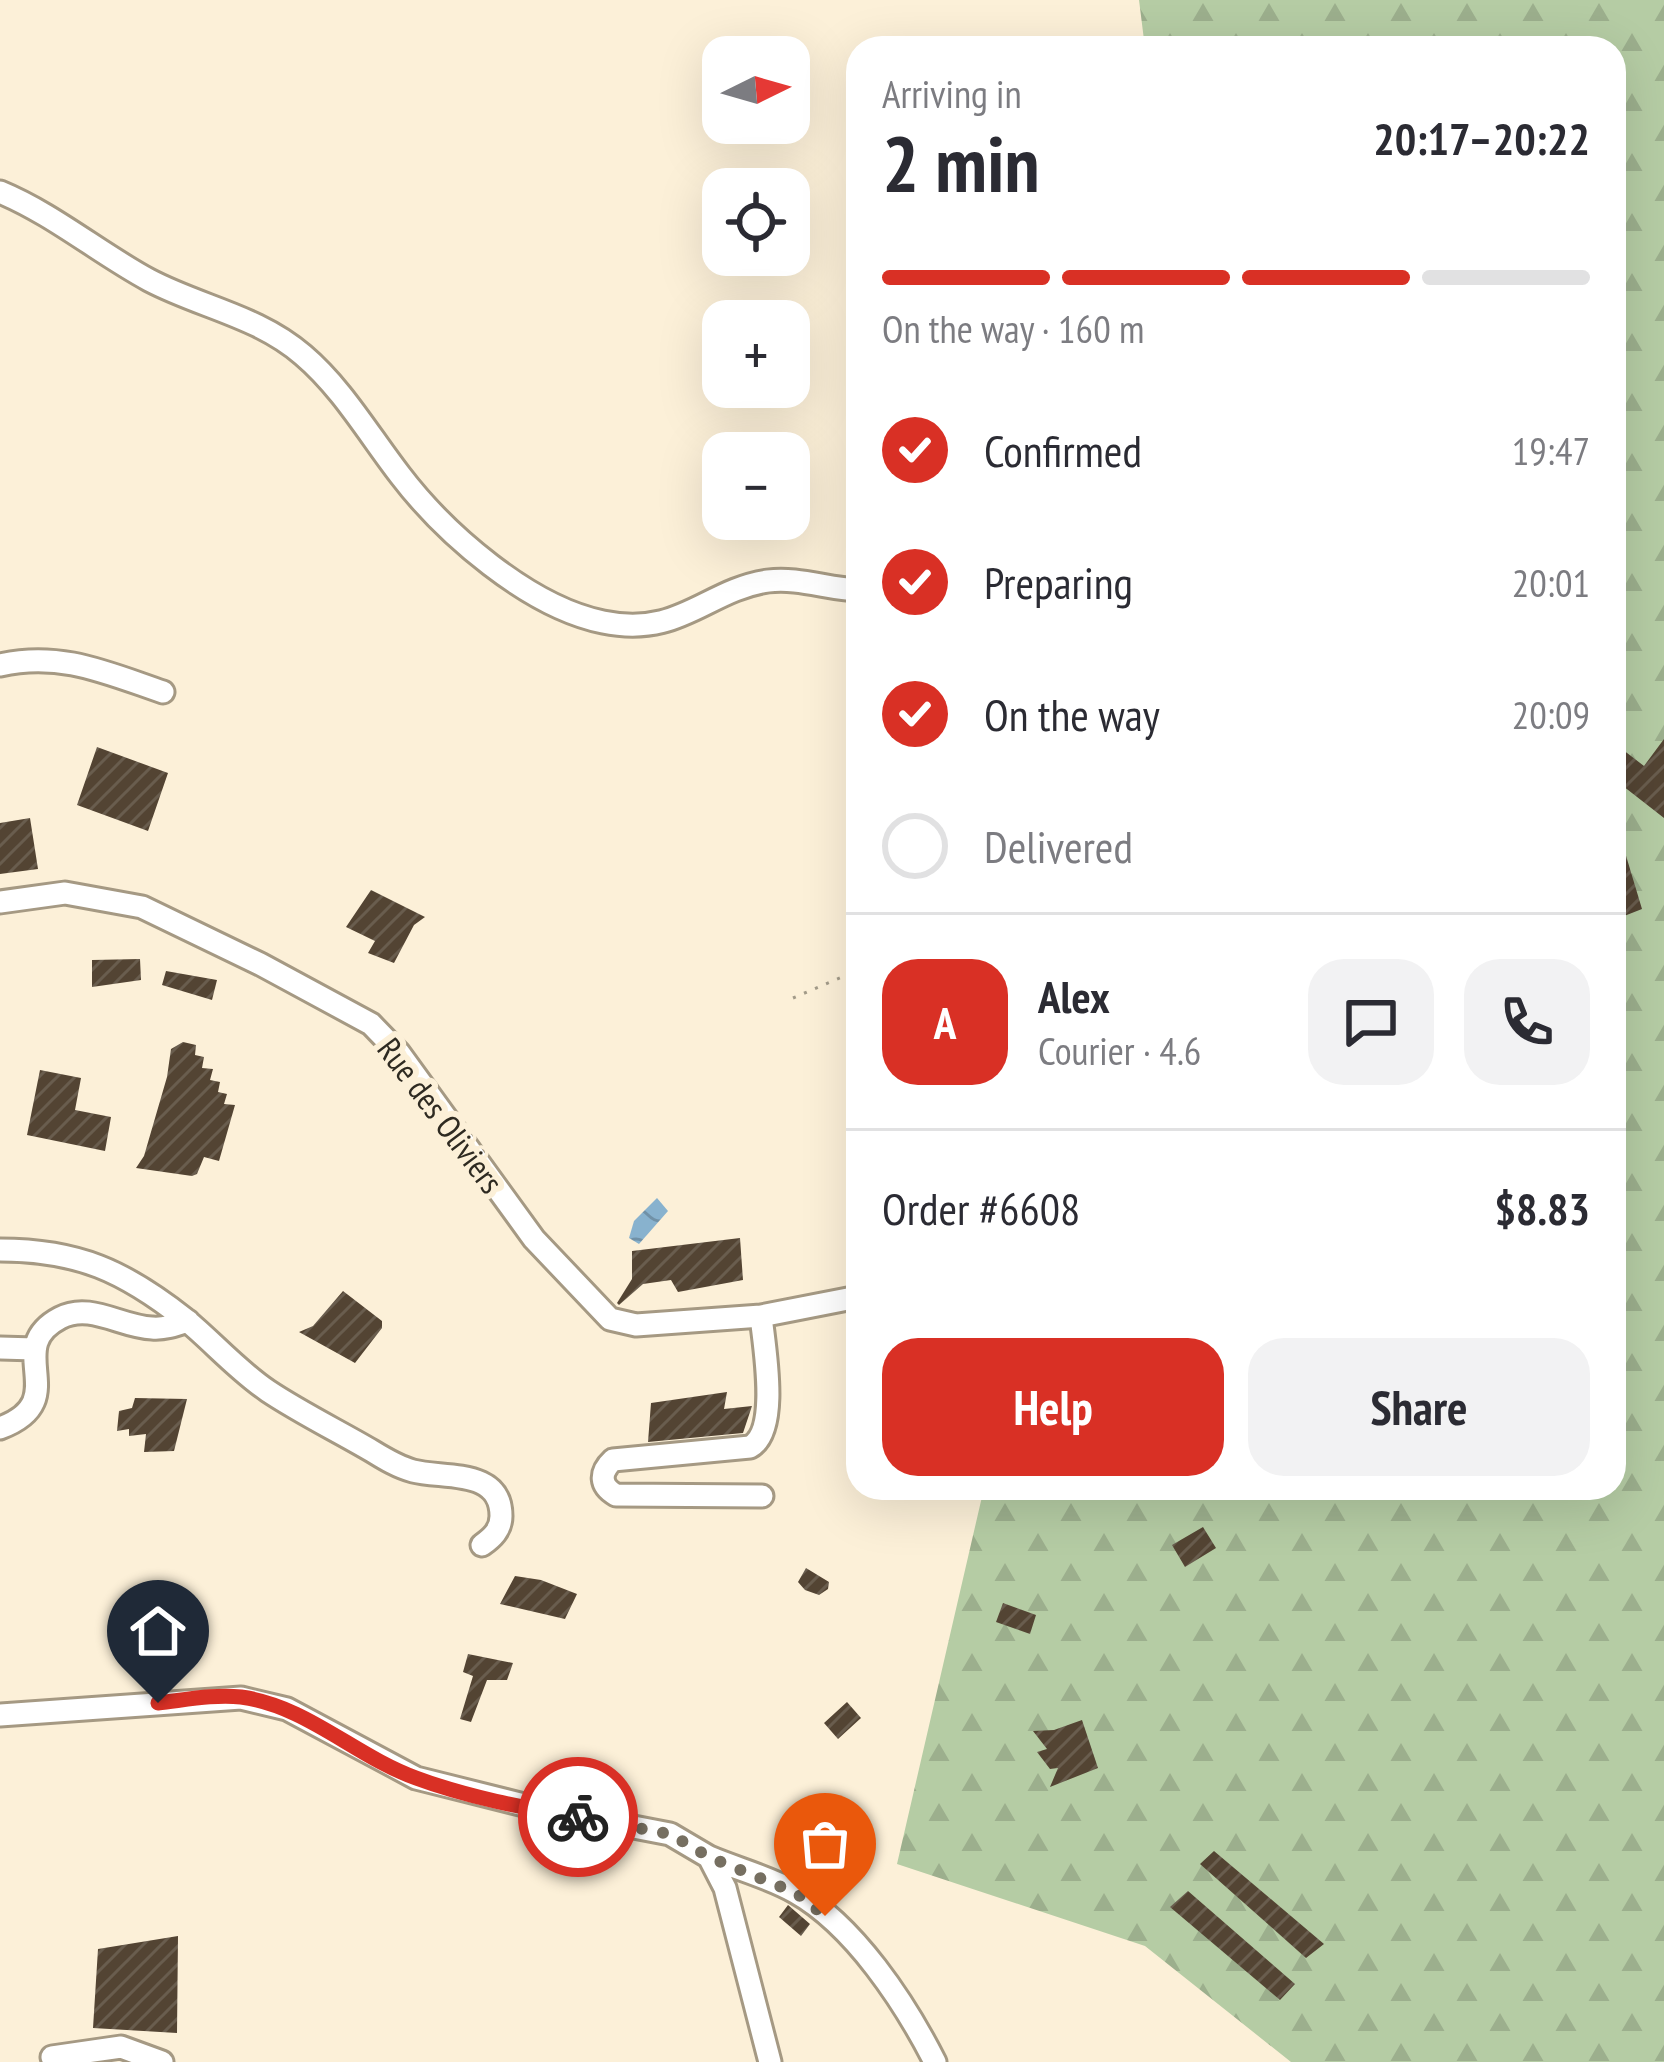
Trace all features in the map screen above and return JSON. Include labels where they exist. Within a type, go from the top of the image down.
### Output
[{"type":"street","points":[[0,192],[152,281],[280,336],[307,357],[334,388],[424,506],[497,568],[576,613],[605,622],[637,624],[678,620],[729,594],[769,581],[846,589]]},
{"type":"street","points":[[0,665],[27,659],[64,660],[163,692]]},
{"type":"street","name":"Rue des Oliviers","points":[[0,902],[65,893],[142,907],[371,1024],[399,1053],[534,1239],[610,1319],[636,1324],[761,1316],[846,1299]]},
{"type":"street","points":[[0,1250],[45,1251],[86,1259],[126,1278],[188,1322],[268,1391],[388,1460],[419,1473],[479,1481],[496,1498],[501,1520],[497,1532],[482,1545]]},
{"type":"street","points":[[0,1429],[27,1412],[38,1396],[35,1349],[47,1328],[69,1314],[107,1316],[150,1328],[188,1322]]},
{"type":"street","points":[[761,1316],[768,1394],[764,1435],[758,1442],[750,1447],[613,1460],[604,1468],[602,1479],[606,1490],[616,1495],[762,1496]]},
{"type":"street","points":[[0,1348],[35,1349]]},
{"type":"street","points":[[0,1715],[241,1697],[308,1719],[416,1778],[555,1813],[670,1834],[709,1857],[796,1893],[853,1940],[914,2021],[935,2062]]},
{"type":"street","points":[[709,1857],[725,1888],[770,2062]]},
{"type":"street","points":[[52,2057],[121,2048],[162,2062]]},
{"type":"path","points":[[793,998],[846,975]]},
{"type":"green space","points":[[1139,0],[1664,0],[1664,2062],[1291,2062],[1145,1946],[897,1864],[981,1500],[1626,1500],[1626,36],[1144,36]]},
{"type":"water","points":[[657,1198],[668,1211],[639,1244],[629,1238],[634,1221]]},
{"type":"building","points":[[1664,739],[1664,818],[1626,788],[1626,752],[1644,766]]},
{"type":"building","points":[[97,747],[168,773],[148,831],[77,805]]},
{"type":"building","points":[[30,818],[38,869],[0,874],[0,823]]},
{"type":"building","points":[[1626,856],[1642,909],[1626,915]]},
{"type":"building","points":[[371,890],[425,917],[414,925],[394,963],[368,953],[375,941],[346,927]]},
{"type":"building","points":[[140,959],[141,980],[92,987],[92,960]]},
{"type":"building","points":[[166,971],[217,980],[212,1000],[162,985]]},
{"type":"building","points":[[183,1042],[196,1045],[195,1055],[204,1057],[202,1068],[213,1069],[210,1080],[220,1082],[218,1092],[227,1094],[224,1104],[235,1105],[219,1161],[204,1157],[192,1176],[136,1168],[144,1156],[171,1049]]},
{"type":"building","points":[[40,1070],[81,1078],[75,1110],[111,1117],[105,1151],[27,1135]]},
{"type":"building","points":[[740,1238],[743,1280],[678,1292],[671,1280],[643,1284],[617,1303],[632,1279],[632,1251]]},
{"type":"building","points":[[343,1291],[382,1321],[382,1328],[355,1363],[299,1332],[313,1326]]},
{"type":"building","points":[[727,1392],[724,1409],[752,1406],[743,1433],[648,1442],[651,1403]]},
{"type":"building","points":[[135,1398],[187,1399],[174,1451],[144,1452],[146,1434],[129,1436],[129,1429],[117,1431],[119,1411],[132,1408]]},
{"type":"building","points":[[1203,1527],[1216,1548],[1185,1567],[1172,1545]]},
{"type":"building","points":[[806,1568],[829,1582],[828,1589],[819,1595],[805,1590],[798,1582]]},
{"type":"building","points":[[515,1576],[577,1594],[565,1619],[500,1604]]},
{"type":"building","points":[[1003,1603],[1036,1615],[1030,1634],[996,1622]]},
{"type":"building","points":[[468,1654],[513,1663],[507,1680],[487,1680],[471,1722],[460,1719],[473,1676],[463,1672]]},
{"type":"building","points":[[847,1702],[861,1718],[838,1739],[824,1723]]},
{"type":"building","points":[[1082,1720],[1098,1768],[1050,1787],[1058,1768],[1050,1769],[1037,1752],[1047,1749],[1033,1731],[1054,1730]]},
{"type":"building","points":[[1214,1851],[1324,1944],[1306,1958],[1200,1864]]},
{"type":"building","points":[[1188,1891],[1295,1984],[1280,2000],[1170,1907]]},
{"type":"building","points":[[788,1905],[810,1924],[801,1936],[779,1917]]},
{"type":"building","points":[[178,1936],[177,2033],[93,2028],[98,1949]]},
{"type":"way so far","points":[[578,1817],[670,1834],[709,1857],[796,1893],[825,1916]]},
{"type":"route","points":[[158,1703],[241,1697],[270,1703],[416,1778],[578,1817]]}]
